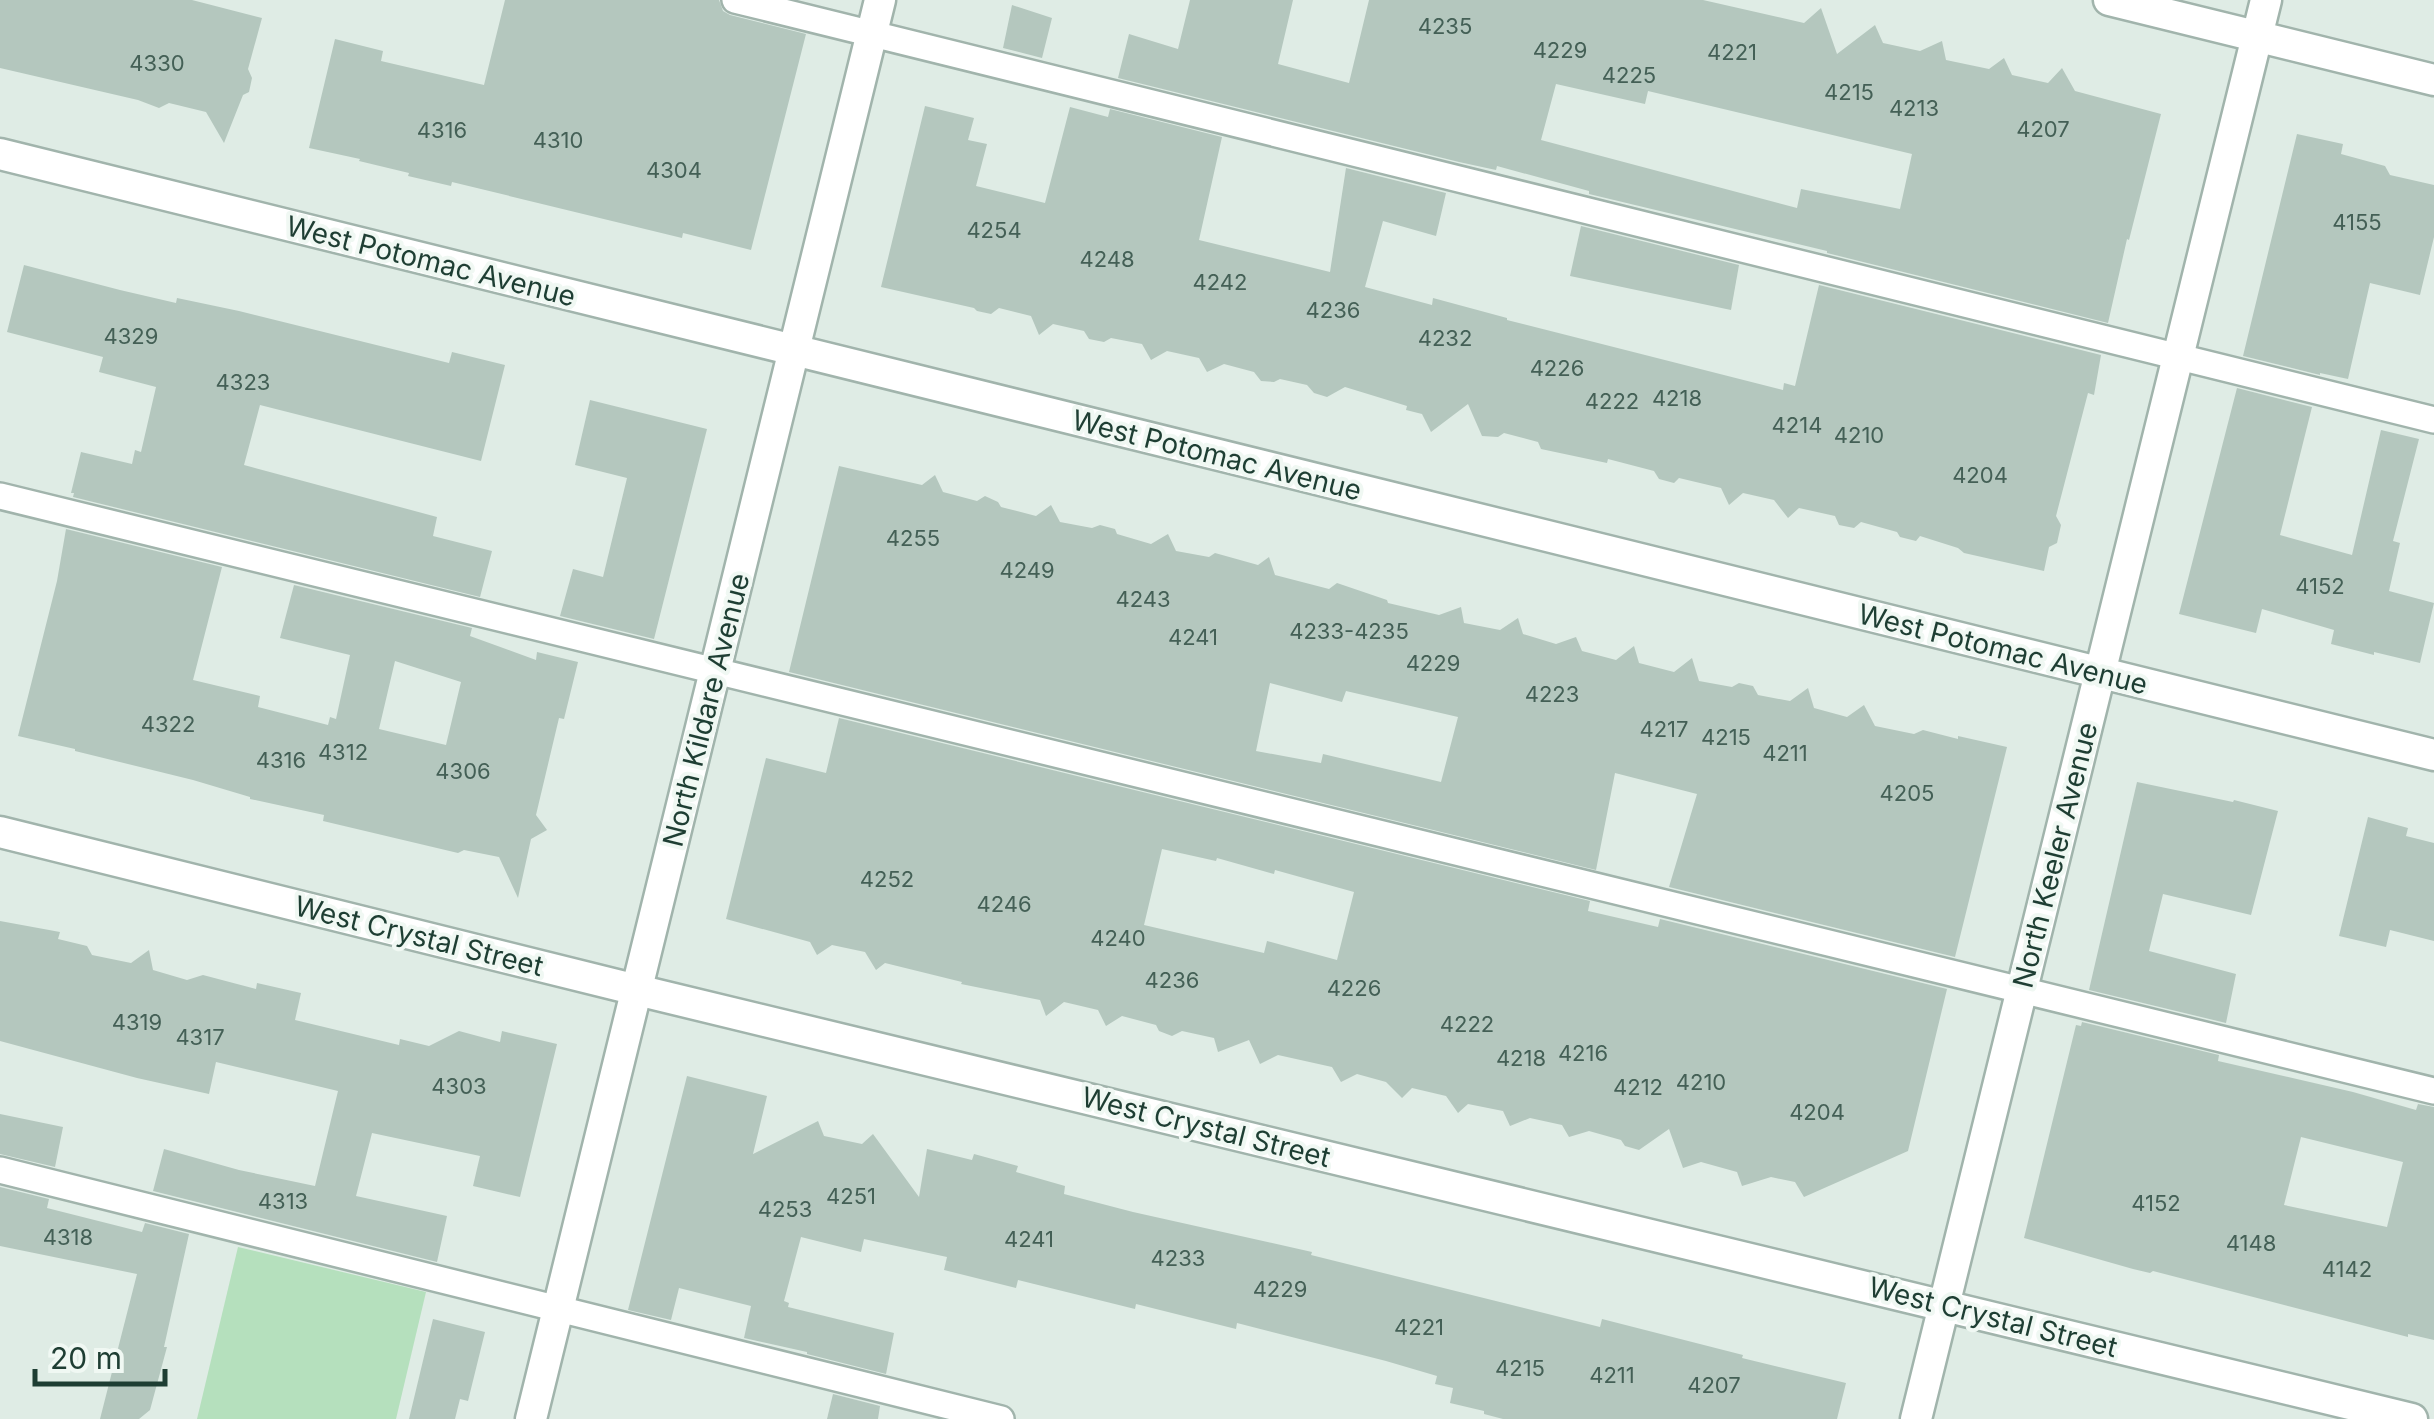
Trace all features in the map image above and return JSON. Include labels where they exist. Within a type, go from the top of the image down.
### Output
[{"type":"street","name":"North Kildare Avenue","points":[[531,1419],[880,0]]},
{"type":"street","points":[[2109,0],[2434,80]]},
{"type":"street","name":"North Keeler Avenue","points":[[1916,1419],[2266,0]]},
{"type":"street","name":"West Potomac Avenue","points":[[0,154],[2434,756]]},
{"type":"street","name":"West Crystal Street","points":[[0,832],[636,990],[2412,1419]]},
{"type":"lane","points":[[735,0],[2434,420]]},
{"type":"lane","points":[[0,496],[2434,1091]]},
{"type":"lane","points":[[0,1170],[1001,1419]]},
{"type":"green space","points":[[238,1247],[426,1292],[396,1419],[197,1419]]},
{"type":"building","points":[[0,0],[192,0],[262,18],[248,69],[252,78],[249,92],[243,95],[224,143],[206,112],[169,103],[159,108],[0,68]]},
{"type":"building","points":[[505,0],[719,0],[723,11],[730,15],[806,34],[751,250],[683,233],[682,238],[452,182],[451,186],[309,148],[335,39],[383,51],[381,61],[484,85]]},
{"type":"building","points":[[1190,0],[1293,0],[1278,64],[1349,83],[1369,0],[1703,0],[1804,23],[1821,8],[1837,54],[1875,25],[1883,43],[1920,51],[1942,41],[1946,60],[1989,69],[2004,58],[2012,75],[2048,83],[2062,68],[2075,91],[2161,114],[2108,323],[1589,194],[1497,166],[1496,170],[1459,162],[1118,78],[1129,34],[1178,49]],"holes":[[[1556,84],[1645,104],[1648,91],[1912,154],[1900,209],[1801,189],[1797,208],[1541,140]]]},
{"type":"building","points":[[1012,5],[1052,18],[1042,58],[1003,48]]},
{"type":"building","points":[[925,106],[974,118],[968,140],[987,144],[976,186],[1045,203],[1070,107],[1108,117],[1110,109],[1222,137],[1199,240],[1330,272],[1346,168],[1446,193],[1436,236],[1383,221],[1365,287],[1432,305],[1433,298],[1783,390],[1784,383],[1795,386],[1819,285],[2101,355],[2094,395],[2088,393],[2056,516],[2061,525],[2057,543],[2049,547],[2044,571],[1964,553],[1920,536],[1916,541],[1900,537],[1897,532],[1861,522],[1854,528],[1839,525],[1835,516],[1799,508],[1788,518],[1774,500],[1743,493],[1729,505],[1721,488],[1679,478],[1674,483],[1659,479],[1654,471],[1541,449],[1538,442],[1504,433],[1498,437],[1482,436],[1468,404],[1431,432],[1422,414],[1406,410],[1407,406],[1345,387],[1327,397],[1314,393],[1307,385],[1280,379],[1261,381],[1254,372],[1224,364],[1207,372],[1199,358],[1167,351],[1151,360],[1142,344],[1111,338],[1104,342],[1089,339],[1084,331],[1053,324],[1039,335],[1031,316],[999,308],[991,314],[881,287]]},
{"type":"building","points":[[2297,134],[2343,144],[2341,154],[2385,166],[2390,175],[2434,185],[2434,237],[2420,295],[2370,283],[2348,379],[2243,356]]},
{"type":"building","points":[[1581,226],[1739,265],[1731,310],[1570,276]]},
{"type":"building","points":[[24,265],[176,303],[177,298],[239,311],[449,363],[452,352],[505,365],[481,461],[260,405],[244,465],[437,517],[433,536],[492,551],[480,597],[73,497],[81,452],[132,464],[135,450],[141,452],[156,387],[99,372],[103,357],[7,332]]},
{"type":"building","points":[[2237,388],[2312,407],[2280,535],[2352,555],[2381,430],[2419,439],[2393,541],[2400,543],[2389,591],[2434,603],[2420,663],[2331,644],[2334,630],[2262,609],[2256,633],[2179,614]]},
{"type":"building","points":[[590,400],[707,429],[654,639],[560,616],[573,569],[603,577],[627,478],[575,465]]},
{"type":"building","points":[[839,466],[922,485],[935,475],[943,492],[977,501],[985,496],[1001,507],[1036,516],[1051,505],[1060,522],[1092,528],[1100,525],[1151,544],[1168,534],[1176,551],[1209,557],[1215,553],[1258,565],[1269,557],[1275,575],[1329,589],[1337,583],[1388,603],[1439,615],[1461,607],[1464,623],[1500,630],[1518,618],[1523,634],[1556,644],[1576,637],[1582,651],[1616,660],[1634,646],[1639,663],[1674,672],[1692,658],[1699,681],[1753,686],[1758,695],[1790,701],[1808,688],[1814,708],[1847,717],[1864,705],[1875,726],[1914,734],[1923,730],[2007,747],[1955,957],[1669,887],[1697,794],[1615,773],[1596,870],[789,672]],"holes":[[[1270,683],[1342,702],[1346,691],[1458,717],[1441,782],[1323,754],[1321,763],[1256,751]]]},
{"type":"building","points":[[66,529],[222,567],[193,680],[260,696],[258,707],[328,725],[330,717],[336,719],[350,655],[280,638],[294,585],[472,628],[470,636],[536,660],[537,652],[578,662],[564,719],[559,718],[536,815],[547,830],[531,839],[518,898],[499,857],[464,850],[458,853],[323,821],[324,815],[250,799],[193,780],[18,736]],"holes":[[[395,661],[461,682],[446,745],[379,729]]]},
{"type":"building","points":[[839,718],[1590,901],[1588,911],[1658,927],[1660,919],[1947,989],[1908,1151],[1804,1197],[1795,1182],[1771,1177],[1742,1186],[1737,1172],[1701,1162],[1683,1168],[1669,1129],[1639,1150],[1589,1131],[1569,1137],[1562,1125],[1530,1118],[1510,1126],[1503,1111],[1468,1104],[1458,1113],[1446,1096],[1412,1088],[1402,1098],[1386,1082],[1357,1074],[1341,1082],[1332,1067],[1278,1055],[1260,1064],[1249,1040],[1218,1052],[1214,1038],[1182,1031],[1172,1036],[1159,1031],[1156,1025],[1122,1016],[1106,1026],[1098,1010],[1064,1002],[1046,1016],[1040,1000],[885,963],[876,970],[865,952],[832,945],[817,955],[810,942],[726,919],[766,758],[826,773]],"holes":[[[1162,849],[1216,861],[1217,858],[1274,874],[1275,870],[1354,892],[1337,960],[1267,941],[1264,953],[1144,925]]]},
{"type":"building","points":[[2137,782],[2278,811],[2251,915],[2163,894],[2149,951],[2236,974],[2226,1023],[2089,990]]},
{"type":"building","points":[[2368,817],[2408,828],[2406,836],[2434,843],[2434,941],[2390,930],[2386,947],[2339,936]]},
{"type":"building","points":[[0,921],[60,932],[58,939],[87,946],[92,955],[131,963],[149,950],[153,970],[187,980],[203,975],[256,989],[257,983],[301,993],[295,1020],[399,1045],[400,1039],[429,1046],[459,1031],[500,1042],[502,1031],[557,1044],[520,1197],[473,1186],[480,1156],[372,1133],[356,1196],[447,1216],[437,1262],[153,1191],[164,1149],[315,1186],[338,1091],[216,1062],[209,1094],[0,1041]]},
{"type":"building","points":[[2082,1022],[2219,1055],[2218,1061],[2416,1110],[2418,1104],[2434,1107],[2434,1340],[2408,1337],[2133,1269],[2024,1238],[2076,1025],[2081,1026]],"holes":[[[2301,1137],[2403,1162],[2387,1227],[2284,1205]]]},
{"type":"building","points":[[687,1076],[767,1096],[753,1154],[818,1121],[824,1136],[862,1144],[873,1134],[919,1197],[927,1149],[972,1160],[974,1154],[1018,1166],[1016,1172],[1065,1186],[1064,1194],[1312,1252],[1311,1255],[1600,1327],[1602,1319],[1846,1383],[1837,1419],[1503,1419],[1450,1403],[1453,1388],[1435,1384],[1437,1376],[1386,1361],[1237,1323],[1236,1329],[1018,1280],[1016,1288],[944,1270],[947,1257],[864,1239],[861,1252],[801,1237],[784,1301],[789,1303],[788,1307],[894,1333],[886,1374],[744,1338],[751,1306],[679,1288],[671,1320],[628,1310]]},
{"type":"building","points":[[0,1114],[63,1127],[55,1167],[0,1154]]},
{"type":"building","points":[[0,1187],[49,1199],[47,1208],[142,1232],[145,1223],[189,1234],[150,1410],[139,1419],[100,1419],[137,1274],[0,1246]]},
{"type":"building","points":[[433,1319],[485,1332],[468,1401],[460,1399],[455,1419],[409,1419]]},
{"type":"building","points":[[833,1394],[880,1406],[878,1419],[827,1419]]}]
